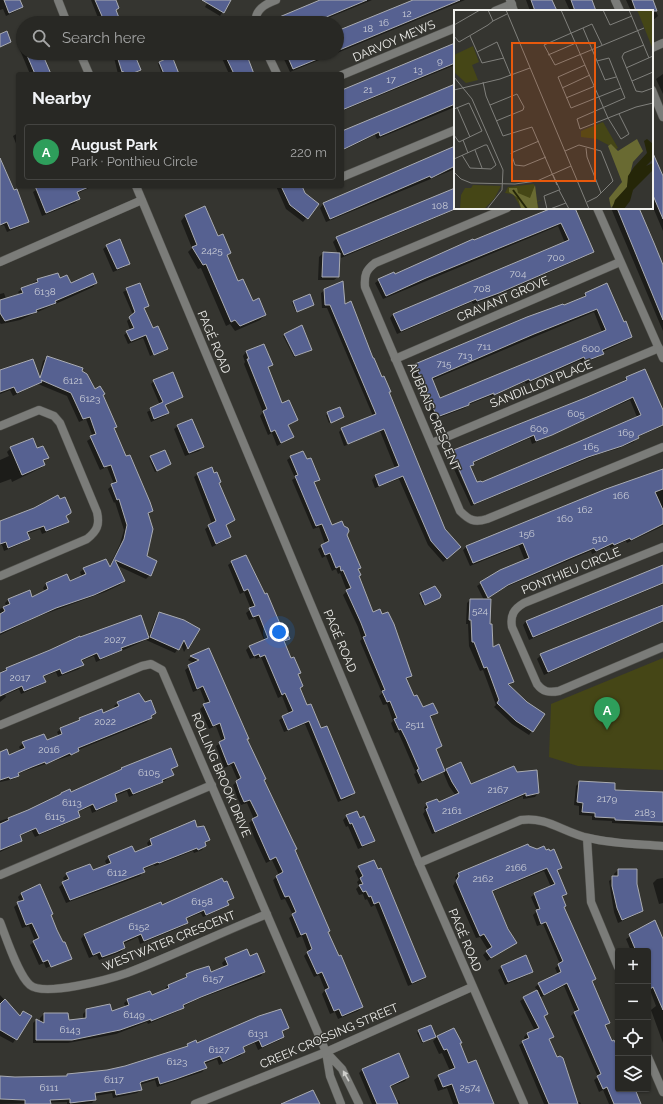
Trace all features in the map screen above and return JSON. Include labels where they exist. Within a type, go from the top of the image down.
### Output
[{"type":"street","points":[[58,0],[64,16]]},
{"type":"street","points":[[256,16],[258,11],[268,3],[276,0]]},
{"type":"street","points":[[615,0],[620,10]]},
{"type":"street","points":[[498,10],[512,5]]},
{"type":"street","name":"DARVOY MEWS","points":[[344,74],[454,28]]},
{"type":"street","points":[[653,48],[663,44]]},
{"type":"street","points":[[83,60],[88,72]]},
{"type":"street","points":[[270,60],[276,72]]},
{"type":"street","points":[[653,92],[663,117]]},
{"type":"street","points":[[344,176],[454,130]]},
{"type":"street","name":"PAGÉ ROAD","points":[[137,188],[419,862],[524,1104]]},
{"type":"street","points":[[0,262],[142,200]]},
{"type":"street","name":"AUBRAIS CRESCENT","points":[[505,209],[375,263],[369,268],[364,276],[365,287],[460,511],[469,520],[478,522],[663,447]]},
{"type":"street","points":[[597,209],[663,358]]},
{"type":"street","name":"CRAVANT GROVE","points":[[395,359],[620,262]]},
{"type":"street","name":"SANDILLON PLACE","points":[[432,442],[659,348]]},
{"type":"street","points":[[0,426],[39,410],[54,416],[60,423],[99,520],[97,528],[87,539],[0,576]]},
{"type":"street","name":"PONTHIEU CIRCLE","points":[[663,547],[524,603],[516,608],[511,619],[512,627],[537,684],[542,690],[547,692],[559,691],[663,647]]},
{"type":"street","name":"ROLLING BROOK DRIVE","points":[[0,725],[142,666],[151,664],[162,670],[168,679],[326,1052]]},
{"type":"street","points":[[0,875],[212,785]]},
{"type":"street","points":[[419,862],[521,820],[531,818],[544,820],[587,838],[607,842],[663,846]]},
{"type":"street","points":[[587,838],[591,902],[615,960]]},
{"type":"street","name":"WESTWATER CRESCENT","points":[[0,922],[24,978],[31,986],[40,989],[92,983],[126,973],[267,914]]},
{"type":"street","name":"CREEK CROSSING STREET","points":[[195,1104],[326,1052],[472,986]]},
{"type":"street","points":[[326,1052],[330,1076],[342,1104]]},
{"type":"street","points":[[326,1052],[342,1069],[359,1104]]},
{"type":"street","points":[[651,1064],[663,1092]]},
{"type":"shaded area","points":[[663,658],[663,770],[578,766],[549,757],[551,704]]},
{"type":"building","points":[[4,0],[20,0],[23,7],[9,13]]},
{"type":"building","points":[[95,0],[116,0],[119,8],[116,10],[118,16],[102,16]]},
{"type":"building","points":[[202,0],[231,0],[224,13]]},
{"type":"building","points":[[320,0],[367,0],[329,16],[282,16]]},
{"type":"building","points":[[413,0],[460,0],[344,48],[344,28]]},
{"type":"building","points":[[531,0],[552,0],[557,10],[535,10]]},
{"type":"building","points":[[571,0],[592,0],[596,10],[575,10]]},
{"type":"building","points":[[632,0],[653,0],[657,11],[653,10],[636,10]]},
{"type":"building","points":[[7,31],[11,42],[0,47],[0,34]]},
{"type":"building","points":[[454,43],[454,63],[344,109],[344,89]]},
{"type":"building","points":[[29,60],[45,60],[50,72],[34,72]]},
{"type":"building","points":[[118,60],[137,60],[141,70],[136,72],[122,72]]},
{"type":"building","points":[[163,60],[174,60],[178,72],[163,72],[159,62]]},
{"type":"building","points":[[227,60],[249,60],[253,72],[233,72]]},
{"type":"building","points":[[289,60],[315,60],[293,69]]},
{"type":"building","points":[[454,84],[454,104],[380,136],[379,132],[344,149],[344,130]]},
{"type":"building","points":[[454,146],[454,166],[431,178],[430,176],[330,219],[323,203]]},
{"type":"building","points":[[653,153],[663,176],[663,219],[653,195]]},
{"type":"building","points":[[0,158],[14,190],[17,189],[29,222],[10,229],[7,222],[0,225]]},
{"type":"building","points":[[36,188],[86,188],[77,192],[80,199],[46,213]]},
{"type":"building","points":[[282,188],[303,188],[305,193],[319,204],[308,219],[290,205]]},
{"type":"building","points":[[454,188],[455,209],[344,255],[336,237]]},
{"type":"building","points":[[205,206],[218,236],[223,234],[231,253],[227,255],[238,281],[243,279],[253,301],[259,298],[266,315],[240,326],[235,320],[231,322],[206,264],[203,265],[192,247],[197,245],[185,215]]},
{"type":"building","points":[[550,209],[575,209],[594,252],[499,293],[477,301],[476,299],[401,331],[393,314],[569,240],[561,223],[426,278],[386,296],[378,279],[394,272],[395,274],[473,239],[474,240]]},
{"type":"building","points":[[617,209],[639,209],[654,243],[663,265],[663,320]]},
{"type":"building","points":[[120,239],[130,264],[117,269],[106,245]]},
{"type":"building","points":[[323,252],[340,253],[339,277],[322,277]]},
{"type":"building","points":[[58,273],[60,278],[67,275],[71,283],[93,273],[97,283],[55,301],[56,303],[36,310],[37,312],[5,321],[0,313],[0,300],[23,293],[21,288],[38,282],[37,279]]},
{"type":"building","points":[[343,281],[345,304],[351,301],[373,358],[382,377],[384,376],[391,392],[389,392],[445,529],[461,547],[447,559],[431,541],[403,476],[379,486],[375,475],[399,466],[384,429],[348,444],[341,428],[376,414],[330,305],[325,305],[324,289]]},
{"type":"building","points":[[140,283],[149,306],[144,308],[153,328],[158,326],[168,349],[154,355],[146,335],[131,341],[126,331],[134,328],[129,317],[135,312],[126,288]]},
{"type":"building","points":[[607,283],[624,322],[626,321],[632,337],[602,350],[604,354],[586,361],[584,357],[530,381],[529,379],[494,395],[494,393],[469,403],[469,405],[437,417],[415,364],[527,317],[586,296],[585,293]],"holes":[[[597,309],[606,330],[440,398],[432,378],[534,334]]]},
{"type":"building","points":[[310,294],[314,305],[297,312],[293,301]]},
{"type":"building","points":[[302,325],[312,350],[295,356],[284,334]]},
{"type":"building","points":[[264,344],[273,365],[268,367],[282,403],[289,400],[298,420],[288,425],[294,437],[281,443],[275,430],[271,432],[263,411],[267,409],[247,359],[249,359],[246,351]]},
{"type":"building","points":[[47,356],[83,368],[82,371],[87,374],[95,389],[100,386],[105,394],[103,395],[117,427],[114,428],[126,456],[130,455],[153,511],[148,513],[153,529],[147,556],[157,561],[151,576],[115,560],[125,581],[94,595],[56,608],[0,633],[0,614],[5,611],[3,607],[10,604],[8,599],[30,590],[32,597],[48,589],[46,583],[67,574],[70,581],[86,574],[83,568],[106,559],[110,567],[124,539],[127,525],[119,499],[117,500],[111,484],[117,482],[111,465],[104,467],[90,436],[96,434],[90,417],[83,419],[71,393],[41,380],[42,382],[17,393],[14,387],[0,392],[0,370],[33,359],[40,378]]},
{"type":"building","points":[[645,369],[663,410],[663,425],[638,436],[639,438],[622,446],[588,457],[474,504],[451,451],[585,398],[627,380],[626,377]],"holes":[[[633,397],[641,415],[482,482],[477,482],[470,466],[474,465],[473,462],[534,435],[536,441],[552,435]]]},
{"type":"building","points":[[173,372],[183,397],[165,405],[169,413],[154,419],[150,408],[163,402],[153,380]]},
{"type":"building","points":[[340,407],[344,417],[331,423],[327,412]]},
{"type":"building","points":[[192,419],[204,447],[189,453],[177,425]]},
{"type":"building","points":[[33,438],[37,448],[43,446],[49,458],[43,460],[45,465],[22,475],[10,447]]},
{"type":"building","points":[[165,450],[171,464],[157,471],[150,456]]},
{"type":"building","points":[[303,451],[307,459],[311,458],[320,480],[314,482],[332,525],[342,521],[344,526],[348,528],[349,531],[347,535],[361,568],[358,569],[361,575],[359,576],[373,612],[380,609],[382,614],[388,612],[394,624],[412,676],[406,678],[414,696],[417,695],[423,707],[433,703],[438,713],[430,716],[442,746],[436,749],[445,771],[422,781],[417,770],[419,769],[406,739],[401,729],[399,730],[394,719],[397,718],[390,701],[387,702],[382,691],[385,690],[363,637],[366,636],[346,590],[351,588],[343,570],[341,571],[340,566],[336,568],[330,553],[325,555],[321,545],[329,541],[322,524],[316,526],[295,476],[298,475],[290,456]]},
{"type":"building","points":[[212,467],[214,473],[217,472],[221,482],[219,483],[235,520],[226,525],[231,537],[216,544],[208,525],[216,521],[197,473]]},
{"type":"building","points":[[663,469],[663,489],[655,492],[663,510],[663,524],[631,540],[630,538],[614,545],[613,543],[596,551],[594,548],[570,558],[508,585],[488,598],[480,582],[500,570],[529,558],[523,543],[473,563],[466,546],[606,489]]},
{"type":"building","points":[[58,495],[60,499],[65,497],[71,511],[71,513],[66,516],[69,522],[46,531],[44,526],[27,532],[30,539],[8,548],[6,542],[0,544],[0,521],[34,508]]},
{"type":"building","points":[[246,555],[265,594],[267,593],[283,631],[286,630],[290,639],[284,641],[291,658],[294,657],[301,673],[298,674],[303,686],[300,688],[307,705],[311,704],[321,728],[327,726],[355,793],[341,799],[309,721],[288,730],[282,716],[293,711],[285,693],[282,695],[265,655],[260,657],[259,654],[254,656],[249,646],[268,638],[259,615],[253,617],[249,608],[255,606],[248,589],[244,591],[231,561]]},
{"type":"building","points":[[663,565],[663,583],[533,637],[526,621]]},
{"type":"building","points":[[435,586],[441,595],[440,598],[425,605],[420,593]]},
{"type":"building","points":[[470,599],[491,599],[490,624],[492,624],[493,647],[499,644],[514,682],[508,684],[527,702],[545,714],[533,732],[516,721],[497,703],[499,700],[487,667],[484,668],[474,642],[472,642],[471,620],[469,620]]},
{"type":"building","points":[[663,605],[663,621],[548,672],[540,654]]},
{"type":"building","points":[[159,612],[184,620],[200,629],[188,649],[184,640],[179,650],[150,637]]},
{"type":"building","points":[[141,615],[149,638],[121,648],[122,650],[100,659],[97,653],[81,660],[84,665],[62,674],[60,669],[43,676],[46,682],[24,691],[22,686],[0,696],[0,673],[7,670],[6,668],[80,636]]},
{"type":"building","points":[[209,648],[249,739],[247,739],[266,779],[264,780],[297,849],[295,850],[330,931],[328,932],[339,956],[341,955],[363,1007],[342,1016],[339,1009],[334,1011],[325,990],[329,988],[322,972],[317,974],[307,952],[312,949],[306,933],[301,935],[292,914],[296,912],[289,896],[285,897],[276,876],[283,872],[276,857],[270,860],[252,819],[258,816],[250,800],[244,802],[236,781],[241,778],[234,762],[228,765],[219,742],[225,739],[220,723],[213,726],[203,704],[210,702],[203,686],[197,689],[188,665],[199,660],[190,656]]},
{"type":"building","points":[[139,693],[145,702],[151,700],[156,713],[151,716],[152,718],[78,748],[79,751],[71,755],[70,753],[46,764],[45,762],[32,767],[18,773],[19,776],[0,780],[0,752],[7,749],[9,755],[25,748],[22,742],[44,734],[47,740],[62,734],[60,728],[80,720],[79,718],[102,709],[103,713],[119,706],[117,702]]},
{"type":"building","points":[[171,748],[178,766],[171,769],[174,775],[162,780],[163,782],[133,794],[130,788],[115,794],[117,801],[96,810],[93,804],[78,811],[80,817],[39,834],[36,828],[20,835],[22,841],[0,850],[0,824],[9,820],[8,818],[28,810],[70,789],[71,792],[122,769],[121,768]]},
{"type":"building","points":[[461,762],[471,784],[514,766],[517,772],[537,770],[539,793],[526,796],[526,793],[435,832],[426,809],[428,808],[426,803],[437,799],[439,802],[459,793],[446,769]]},
{"type":"building","points":[[579,781],[615,783],[615,790],[663,792],[663,822],[615,820],[615,818],[595,817],[595,813],[582,812],[583,803],[577,802]]},
{"type":"building","points":[[357,811],[360,818],[364,816],[375,841],[362,846],[352,823],[350,824],[346,815]]},
{"type":"building","points":[[195,820],[197,827],[204,826],[210,840],[205,842],[206,846],[159,863],[158,862],[143,868],[145,872],[70,900],[62,882],[69,879],[66,873],[90,864],[93,870],[111,863],[108,856],[132,846],[135,852],[152,845],[150,839]]},
{"type":"building","points":[[528,844],[529,846],[537,849],[544,846],[546,850],[549,849],[550,851],[554,849],[562,868],[557,870],[567,894],[562,896],[566,906],[564,907],[596,979],[592,981],[610,1023],[605,1025],[612,1041],[614,1040],[615,1042],[615,1092],[636,1092],[641,1104],[614,1104],[607,1087],[603,1089],[597,1076],[601,1074],[574,1012],[579,1010],[567,983],[544,995],[538,983],[561,972],[558,964],[563,961],[546,922],[541,924],[536,910],[540,909],[534,893],[555,884],[547,868],[492,891],[508,929],[517,943],[491,958],[486,951],[492,947],[484,934],[480,936],[456,881],[459,876],[458,873]]},
{"type":"building","points":[[374,860],[378,869],[381,868],[426,977],[412,983],[379,902],[374,904],[371,896],[369,897],[366,891],[363,892],[359,885],[363,884],[360,878],[363,876],[358,866]]},
{"type":"building","points":[[618,869],[637,869],[637,884],[643,911],[622,920],[617,908],[612,886],[612,876],[618,876]]},
{"type":"building","points":[[222,878],[224,882],[227,881],[234,898],[227,901],[229,905],[206,915],[204,910],[186,918],[188,923],[144,941],[141,934],[123,942],[125,948],[116,952],[102,957],[100,952],[93,955],[84,934],[161,902],[162,905]]},
{"type":"building","points":[[40,884],[53,914],[51,915],[57,930],[63,942],[65,942],[72,959],[51,967],[48,960],[43,962],[33,941],[39,938],[32,923],[26,925],[17,902],[24,900],[21,893]]},
{"type":"building","points":[[655,920],[663,939],[663,1010],[653,987],[651,988],[651,948],[635,948],[629,934]]},
{"type":"building","points":[[247,949],[250,956],[257,953],[265,972],[183,1005],[184,1008],[151,1021],[151,1019],[120,1030],[72,1040],[36,1040],[36,1019],[44,1023],[44,1013],[68,1013],[69,1020],[86,1018],[86,1009],[110,1004],[112,1011],[129,1005],[127,999],[150,991],[152,995],[169,988],[168,985],[187,977],[186,974],[196,970],[209,966],[211,972],[228,965],[225,958]]},
{"type":"building","points":[[526,955],[533,972],[508,982],[501,966]]},
{"type":"building","points":[[537,990],[548,1014],[544,1016],[554,1037],[549,1039],[557,1057],[560,1056],[563,1058],[578,1104],[549,1104],[522,1041],[529,1038],[527,1033],[539,1028],[523,997]]},
{"type":"building","points":[[5,999],[20,1016],[23,1011],[32,1016],[17,1040],[0,1030],[0,1004]]},
{"type":"building","points":[[281,1009],[289,1028],[282,1031],[284,1037],[262,1047],[259,1040],[243,1047],[245,1052],[223,1062],[220,1056],[204,1062],[207,1068],[176,1079],[160,1084],[158,1077],[141,1082],[142,1090],[116,1095],[115,1090],[95,1093],[96,1100],[70,1103],[70,1099],[50,1100],[51,1104],[25,1104],[25,1100],[0,1099],[0,1076],[67,1076],[67,1074],[107,1070],[125,1066],[188,1046],[187,1044],[196,1040],[197,1043],[259,1016]]},
{"type":"building","points":[[431,1025],[436,1037],[423,1042],[418,1030]]},
{"type":"building","points":[[454,1028],[462,1043],[460,1043],[468,1063],[476,1060],[494,1104],[459,1104],[452,1084],[443,1087],[438,1075],[455,1068],[447,1049],[444,1050],[437,1036]]},
{"type":"building","points":[[399,1053],[409,1077],[390,1086],[398,1104],[377,1104],[362,1069]]},
{"type":"building","points":[[313,1090],[320,1104],[281,1104]]},
{"type":"place","name":"August Park","points":[[607,730]]}]
